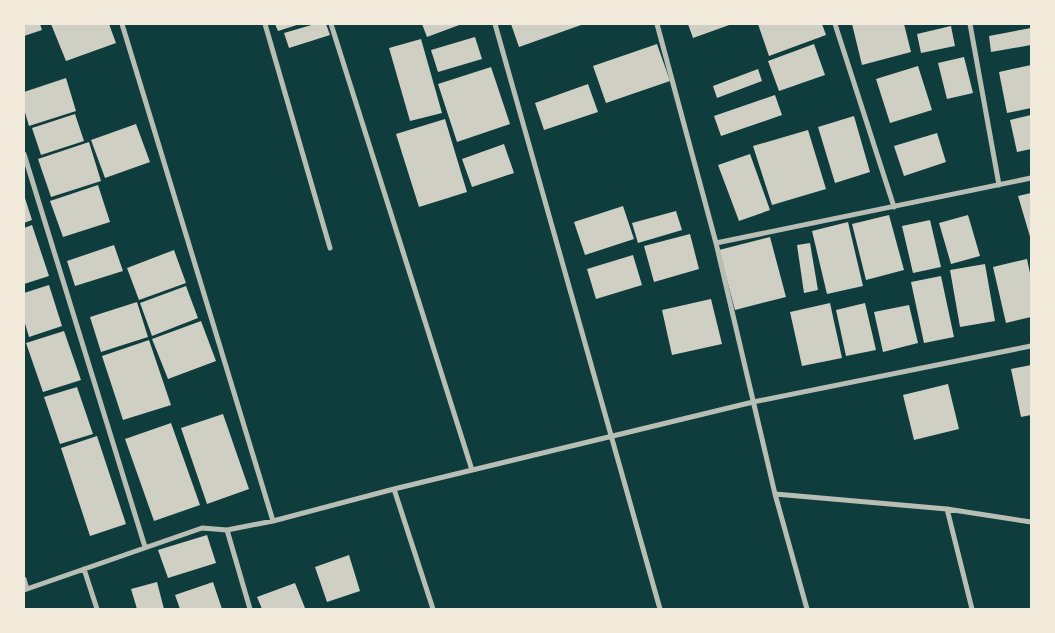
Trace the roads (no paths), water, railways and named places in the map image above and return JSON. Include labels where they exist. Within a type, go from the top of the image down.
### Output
[{"type":"street","points":[[122,24],[273,521]]},
{"type":"street","points":[[265,24],[330,248]]},
{"type":"street","points":[[331,24],[472,470]]},
{"type":"street","points":[[495,24],[660,609]]},
{"type":"street","points":[[658,24],[716,243],[753,402],[807,609]]},
{"type":"street","points":[[835,24],[894,206]]},
{"type":"street","points":[[970,24],[999,185]]},
{"type":"street","points":[[24,154],[145,547]]},
{"type":"street","points":[[716,243],[1031,178]]},
{"type":"street","points":[[24,579],[25,589],[202,528],[227,530],[273,521],[394,489],[753,402],[1031,346]]},
{"type":"street","points":[[394,489],[433,609]]},
{"type":"street","points":[[776,494],[947,509],[1031,522]]},
{"type":"street","points":[[947,509],[972,609]]},
{"type":"street","points":[[227,530],[250,609]]},
{"type":"street","points":[[84,569],[97,609]]}]
